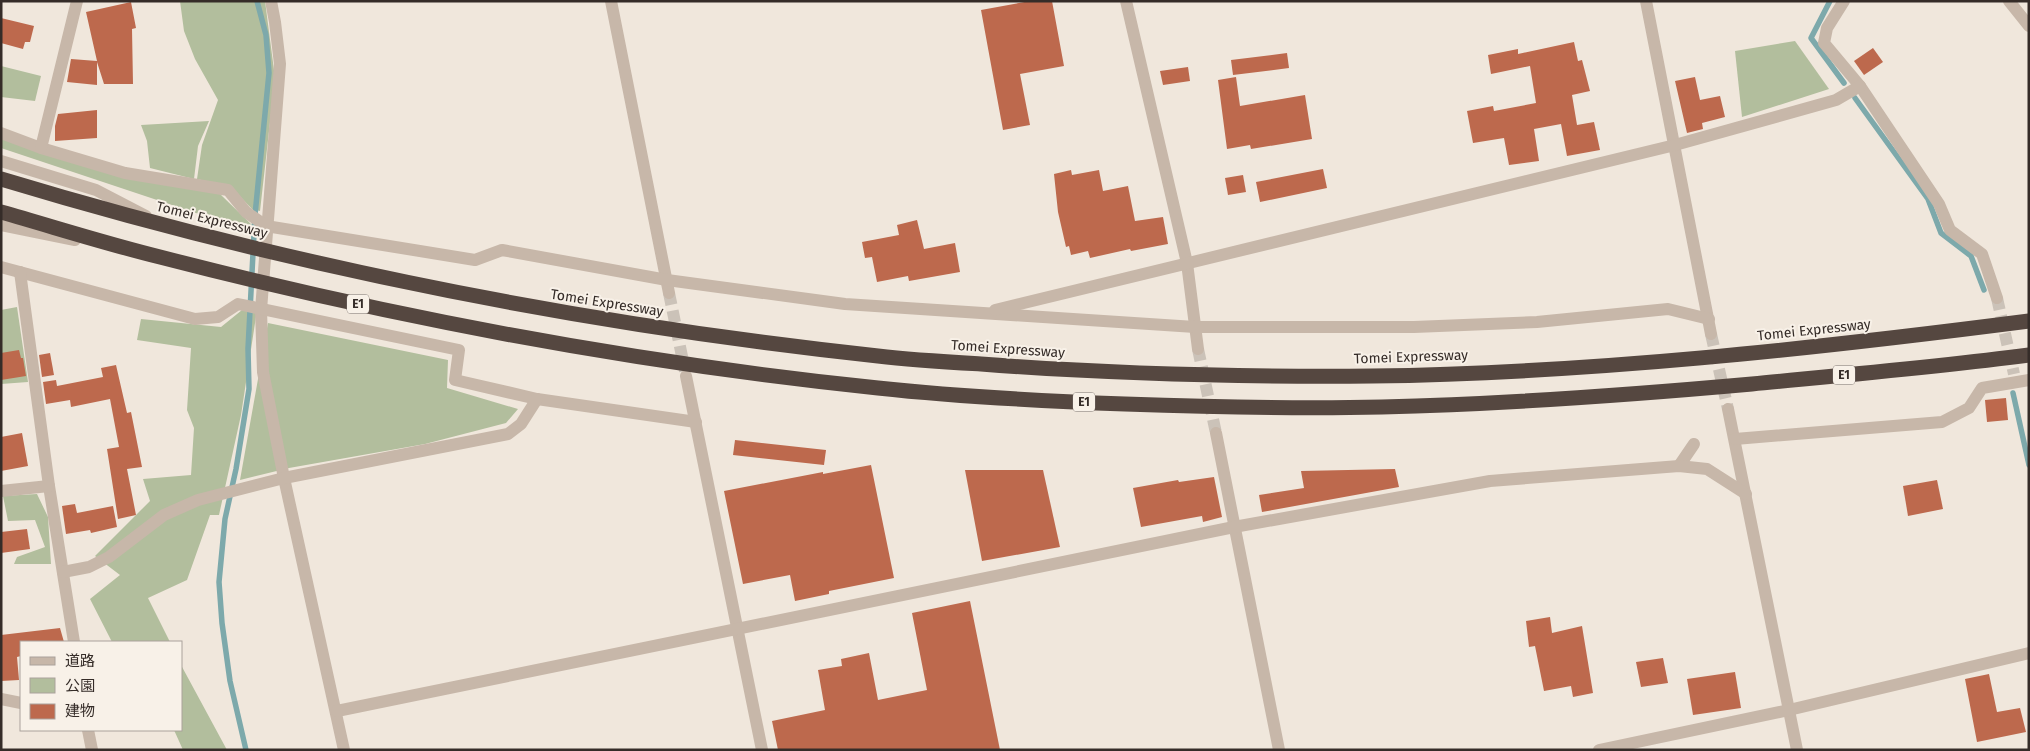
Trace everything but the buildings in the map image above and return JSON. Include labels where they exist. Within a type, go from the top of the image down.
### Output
[{"type":"highway","name":"Tomei Expressway","points":[[1,179],[235,243],[404,282],[497,301],[708,336],[883,357],[1049,369],[1227,376],[1375,376],[1550,369],[1675,361],[2029,322]]},
{"type":"highway","name":"E1","points":[[1,212],[156,256],[397,313],[491,332],[705,367],[882,389],[1049,401],[1227,407],[1380,407],[1550,400],[1681,391],[1951,366],[2029,355]]},
{"type":"street","points":[[41,148],[77,1]]},
{"type":"street","points":[[271,1],[280,64],[264,225],[261,310],[263,372],[284,478],[337,711],[344,750]]},
{"type":"street","points":[[611,1],[670,293]]},
{"type":"street","points":[[1126,1],[1187,263],[1198,348]]},
{"type":"street","points":[[1646,1],[1712,334]]},
{"type":"street","points":[[1844,1],[1826,28],[1824,43],[1860,86],[1939,204],[1950,230],[1982,254],[1997,298]]},
{"type":"street","points":[[2008,1],[2029,26]]},
{"type":"street","points":[[983,313],[1675,145],[1836,100],[1860,86]]},
{"type":"street","points":[[1,133],[41,148],[125,174],[228,190],[246,212],[264,225],[475,260],[502,250],[667,280],[845,304],[1195,328],[1414,328],[1537,322],[1668,309],[1708,319]]},
{"type":"street","points":[[1,161],[96,190],[164,225]]},
{"type":"street","points":[[1,225],[156,256]]},
{"type":"street","points":[[1,267],[195,319],[218,317],[238,304],[460,350],[455,380],[537,399],[696,422]]},
{"type":"street","points":[[20,272],[49,486],[74,641]]},
{"type":"street","points":[[686,376],[762,750]]},
{"type":"street","points":[[1735,439],[1942,422],[1969,408],[1982,388],[2020,379]]},
{"type":"street","points":[[63,572],[89,567],[109,557],[164,515],[198,500],[284,478],[508,434],[521,424],[537,399]]},
{"type":"street","points":[[1728,410],[1797,750]]},
{"type":"street","points":[[1216,433],[1279,750]]},
{"type":"street","points":[[1679,466],[1694,444]]},
{"type":"street","points":[[337,711],[1234,527],[1490,481],[1679,466],[1707,469],[1746,494]]},
{"type":"street","points":[[1,492],[49,486]]},
{"type":"street","points":[[1599,750],[1789,710],[2029,652]]},
{"type":"street","points":[[1,699],[20,703]]},
{"type":"street","points":[[88,731],[92,750]]},
{"type":"green space","points":[[180,1],[265,1],[275,78],[260,211],[252,209],[231,187],[197,179],[202,145],[218,100],[195,59],[184,31]]},
{"type":"green space","points":[[1795,41],[1829,89],[1742,117],[1735,51]]},
{"type":"green space","points":[[1,66],[41,76],[35,101],[1,97]]},
{"type":"green space","points":[[209,121],[198,146],[194,179],[150,168],[147,141],[141,125]]},
{"type":"green space","points":[[1,136],[219,193],[254,227],[199,214],[1,148]]},
{"type":"green space","points":[[17,307],[28,382],[1,384],[1,310]]},
{"type":"green space","points":[[242,310],[257,310],[241,415],[219,515],[210,515],[187,580],[148,598],[170,641],[111,641],[90,599],[120,575],[95,556],[150,501],[143,479],[191,475],[194,428],[187,410],[191,348],[137,340],[141,319],[221,327]]},
{"type":"green space","points":[[268,323],[448,360],[447,388],[518,409],[506,423],[425,444],[289,468],[240,480]]},
{"type":"green space","points":[[37,494],[48,517],[51,564],[14,564],[17,557],[45,547],[35,520],[8,521],[3,496]]},
{"type":"green space","points":[[182,667],[227,750],[183,750],[174,731],[182,731]]},
{"type":"waterway","points":[[246,750],[230,681],[222,623],[219,582],[225,519],[236,469],[249,389],[248,349],[255,215],[269,73],[266,35],[257,1]]},
{"type":"waterway","points":[[1830,1],[1811,38],[1844,83]]},
{"type":"waterway","points":[[1855,98],[1928,199],[1941,233],[1971,256],[1984,290]]},
{"type":"waterway","points":[[2013,393],[2029,465]]},
{"type":"tunnel","points":[[669,293],[685,371]]},
{"type":"tunnel","points":[[1997,298],[2014,374]]},
{"type":"tunnel","points":[[1711,334],[1728,409]]},
{"type":"tunnel","points":[[1198,349],[1216,433]]}]
